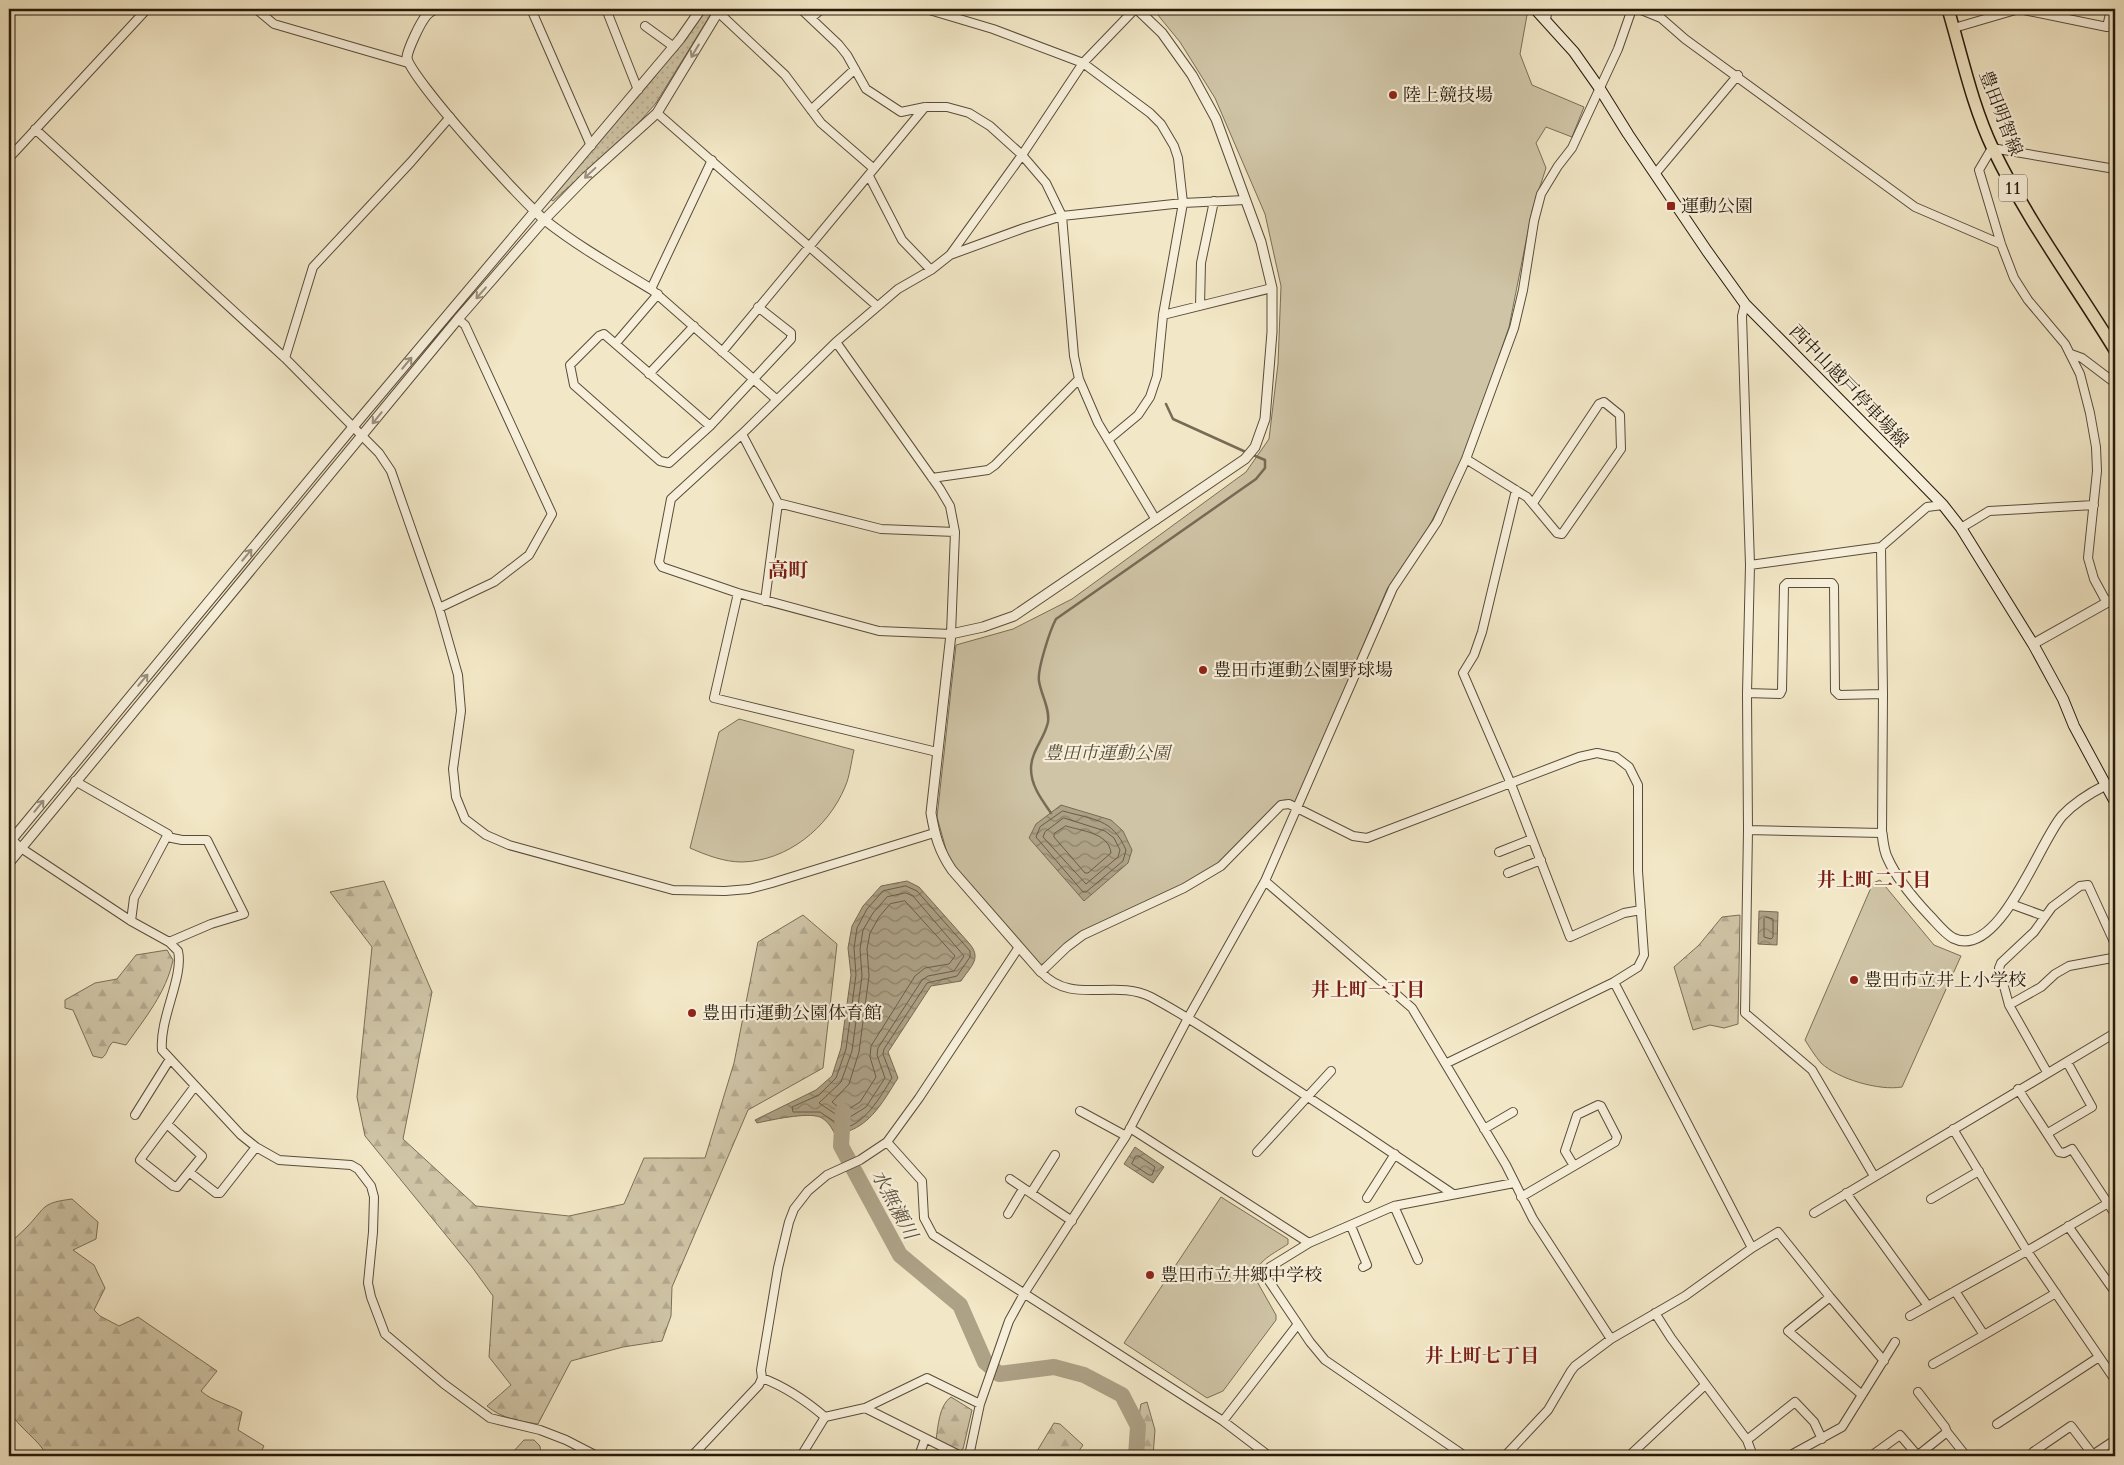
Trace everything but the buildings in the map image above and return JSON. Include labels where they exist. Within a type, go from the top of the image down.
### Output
[{"type":"main road","name":"西中山越戸停車場線","points":[[1535,9],[1546,20],[1600,89],[1706,251],[1745,304],[1943,505],[1961,528],[2033,644],[2115,802]]},
{"type":"main road","name":"豊田明智線","points":[[1948,9],[1971,92],[1992,148],[2025,208],[2115,350]]},
{"type":"street","points":[[9,158],[147,9]]},
{"type":"street","points":[[256,9],[274,24],[408,63]]},
{"type":"street","points":[[435,9],[426,15],[407,57],[412,71],[450,117],[544,220],[580,246],[655,291],[776,399]]},
{"type":"street","points":[[531,9],[591,146]]},
{"type":"street","points":[[606,9],[638,90]]},
{"type":"street","points":[[597,1456],[566,1440],[540,1430],[490,1418],[444,1384],[384,1334],[371,1298],[368,1283],[373,1232],[374,1197],[371,1186],[358,1169],[351,1165],[278,1160],[256,1147],[241,1135],[162,1050],[161,1045],[165,1021],[180,958],[178,951],[169,942],[131,921],[10,842],[353,427],[674,47],[700,9]]},
{"type":"street","points":[[801,9],[839,45],[866,89],[893,108],[904,112],[925,107],[947,107],[969,113],[990,126],[1022,155],[1046,183],[1062,216],[1074,356],[1079,379],[1098,423],[1156,520]]},
{"type":"street","points":[[811,18],[822,9]]},
{"type":"street","points":[[926,9],[993,29],[1083,63],[1150,113],[1161,124],[1174,146],[1178,158],[1183,203],[1163,314],[1159,367],[1154,387],[1138,415],[1108,440]]},
{"type":"street","points":[[1136,9],[1162,33],[1192,75],[1216,119],[1262,242],[1272,288],[1272,332],[1265,420],[1255,447],[1245,459],[1014,616],[983,627],[952,634],[879,631],[738,594],[662,567],[659,562],[671,499],[742,434],[836,342],[877,306],[898,289],[931,270],[950,255],[1022,155],[1083,63],[1136,9]]},
{"type":"street","points":[[1546,20],[1548,9]]},
{"type":"street","points":[[969,1456],[980,1404],[1009,1321],[1025,1292],[1128,1132],[1188,1018],[1265,881],[1393,588],[1437,522],[1466,459],[1514,328],[1523,290],[1534,221],[1541,194],[1558,166],[1572,148],[1618,49],[1632,9]]},
{"type":"street","points":[[1639,9],[1662,18],[1685,39],[1915,207],[2001,244]]},
{"type":"street","points":[[1954,28],[2019,9],[2107,27],[2111,9]]},
{"type":"street","points":[[9,863],[458,319],[544,220],[586,177],[657,113],[719,10],[780,71],[820,123],[873,168]]},
{"type":"street","points":[[645,26],[674,47]]},
{"type":"street","points":[[810,110],[855,69]]},
{"type":"street","points":[[1655,174],[1738,76]]},
{"type":"street","points":[[722,352],[925,107]]},
{"type":"street","points":[[657,113],[877,306]]},
{"type":"street","points":[[285,358],[313,267],[412,162],[450,117]]},
{"type":"street","points":[[35,129],[285,358],[379,453],[391,471],[439,608],[458,675],[461,711],[453,769],[456,797],[465,819],[486,835],[509,845],[673,890],[725,891],[749,889],[934,833]]},
{"type":"street","points":[[2033,644],[2111,600],[2094,579],[2088,558],[2097,472],[2096,447],[2090,408],[2080,374],[2071,354],[2051,326],[2028,300],[2014,278],[2001,244],[1978,170],[1992,148],[2115,169]]},
{"type":"street","points":[[616,343],[655,291],[712,160]]},
{"type":"street","points":[[869,176],[902,240],[931,270]]},
{"type":"street","points":[[950,255],[1062,216],[1183,203],[1246,200]]},
{"type":"street","points":[[1200,306],[1201,263],[1214,201]]},
{"type":"street","points":[[1163,314],[1272,288]]},
{"type":"street","points":[[1745,304],[1742,316],[1750,564],[1747,693],[1748,830],[1745,1013],[1812,1070],[1874,1176]]},
{"type":"street","points":[[710,426],[604,334],[599,336],[570,365],[574,385],[660,461],[672,462],[710,426],[754,380],[792,336],[758,307]]},
{"type":"street","points":[[439,608],[494,582],[529,555],[552,514],[465,324],[458,319]]},
{"type":"street","points":[[650,374],[694,326]]},
{"type":"street","points":[[836,342],[950,506],[955,532],[952,634],[931,813],[934,833],[941,854],[952,870],[1041,972],[1054,984],[1077,991],[1127,989],[1139,992],[1188,1018],[1453,1194]]},
{"type":"street","points":[[2071,354],[2082,358],[2115,383]]},
{"type":"street","points":[[932,478],[988,470],[1079,379]]},
{"type":"street","points":[[1466,459],[1516,490],[1533,503],[1557,533],[1562,534],[1621,449],[1620,415],[1604,402],[1599,404],[1533,503]]},
{"type":"street","points":[[742,434],[778,503],[765,601]]},
{"type":"street","points":[[1516,490],[1482,632],[1474,655],[1463,672],[1511,784],[1570,936],[1624,913],[1641,910]]},
{"type":"street","points":[[778,503],[882,529],[955,532]]},
{"type":"street","points":[[1961,528],[1988,511],[2094,504]]},
{"type":"street","points":[[1750,564],[1881,547],[1928,507],[1943,505]]},
{"type":"street","points":[[1881,547],[1882,833],[1887,859],[1925,910],[1953,938],[1963,940],[1975,939],[1985,934],[2000,920],[2011,904],[2062,816],[2088,793],[2106,785]]},
{"type":"street","points":[[1747,693],[1780,694],[1782,690],[1784,586],[1787,583],[1832,583],[1834,586],[1835,691],[1838,695],[1883,694]]},
{"type":"street","points":[[738,594],[714,698],[937,752]]},
{"type":"street","points":[[1041,972],[1083,936],[1184,888],[1221,866],[1281,805],[1286,804],[1296,807],[1353,836],[1368,838],[1588,754],[1603,753],[1616,757],[1625,764],[1638,785],[1638,871],[1645,942],[1642,961],[1638,967],[1614,982],[1446,1063]]},
{"type":"street","points":[[75,781],[168,834],[134,898],[131,921]]},
{"type":"street","points":[[1748,830],[1882,833]]},
{"type":"street","points":[[167,837],[182,840],[207,840],[244,914],[210,924],[169,942]]},
{"type":"street","points":[[1499,852],[1532,839]]},
{"type":"street","points":[[1508,873],[1541,860]]},
{"type":"street","points":[[1265,881],[1412,1008],[1506,1165],[1533,1220],[1611,1339]]},
{"type":"street","points":[[2047,1072],[2009,1005],[1999,968],[2001,963],[2034,932],[2052,907],[2080,886],[2088,885],[2115,944]]},
{"type":"street","points":[[2011,904],[2044,916]]},
{"type":"street","points":[[692,1456],[759,1385],[762,1378],[761,1370],[778,1268],[794,1209],[808,1191],[827,1175],[860,1160],[887,1142],[897,1130],[1019,947]]},
{"type":"street","points":[[2009,1005],[2035,991],[2055,974],[2069,966],[2112,958],[2115,955]]},
{"type":"street","points":[[1614,982],[1752,1248]]},
{"type":"street","points":[[1814,1213],[2115,1033]]},
{"type":"street","points":[[135,1114],[170,1059]]},
{"type":"street","points":[[2048,1133],[2092,1107],[2067,1062]]},
{"type":"street","points":[[1257,1152],[1331,1072]]},
{"type":"street","points":[[167,1124],[201,1153],[202,1156],[179,1186],[173,1186],[140,1160],[195,1086]]},
{"type":"street","points":[[2018,1090],[2060,1152],[2064,1153],[2072,1149],[2112,1202],[2115,1214]]},
{"type":"street","points":[[1521,1197],[1616,1142],[1617,1137],[1601,1106],[1598,1105],[1577,1115],[1565,1151],[1574,1166]]},
{"type":"street","points":[[1080,1111],[1128,1132],[1310,1243]]},
{"type":"street","points":[[1484,1129],[1513,1112]]},
{"type":"street","points":[[1953,1129],[2027,1251],[2115,1380]]},
{"type":"street","points":[[887,1142],[922,1181],[924,1218],[933,1235],[1025,1292],[1223,1421],[1269,1456]]},
{"type":"street","points":[[189,1172],[216,1193],[220,1193],[256,1147]]},
{"type":"street","points":[[1368,1198],[1395,1154]]},
{"type":"street","points":[[1031,1194],[1055,1155]]},
{"type":"street","points":[[1932,1199],[1979,1171]]},
{"type":"street","points":[[1010,1179],[1072,1221]]},
{"type":"street","points":[[1465,1456],[1325,1360],[1315,1350],[1266,1278],[1267,1271],[1270,1267],[1310,1243],[1394,1206],[1514,1183]]},
{"type":"street","points":[[1008,1214],[1023,1189]]},
{"type":"street","points":[[1846,1193],[1928,1306]]},
{"type":"street","points":[[1910,1316],[2112,1202]]},
{"type":"street","points":[[1394,1206],[1418,1260]]},
{"type":"street","points":[[1351,1226],[1367,1265],[1363,1267]]},
{"type":"street","points":[[2068,1226],[2115,1292]]},
{"type":"street","points":[[1504,1456],[1548,1410],[1571,1371],[1611,1339],[1685,1296],[1752,1248],[1778,1232],[1884,1361]]},
{"type":"street","points":[[1955,1291],[1984,1335]]},
{"type":"street","points":[[1933,1364],[2056,1293]]},
{"type":"street","points":[[1830,1297],[1788,1331],[1862,1395]]},
{"type":"street","points":[[1655,1313],[1705,1385],[1747,1440],[1753,1456]]},
{"type":"street","points":[[1223,1421],[1298,1324]]},
{"type":"street","points":[[1789,1456],[1842,1427],[1895,1342]]},
{"type":"street","points":[[1997,1424],[2099,1358]]},
{"type":"street","points":[[762,1378],[783,1386],[807,1401],[825,1417]]},
{"type":"street","points":[[801,1456],[825,1417],[864,1408],[927,1378],[980,1404]]},
{"type":"street","points":[[1629,1456],[1705,1385]]},
{"type":"street","points":[[1918,1392],[1966,1456]]},
{"type":"street","points":[[1747,1440],[1796,1402],[1814,1422],[1822,1439]]},
{"type":"street","points":[[864,1408],[961,1456]]},
{"type":"street","points":[[2036,1456],[2033,1452],[2071,1426],[2092,1455],[2115,1440]]},
{"type":"street","points":[[1871,1456],[1900,1435],[1918,1456],[1947,1432]]},
{"type":"street","points":[[919,1456],[925,1439]]},
{"type":"street","points":[[662,1456],[669,1456]]},
{"type":"green space","points":[[707,9],[714,9],[656,103],[636,126],[553,201],[550,199],[653,79]]},
{"type":"green space","name":"豊田市運動公園","points":[[1153,9],[1520,9],[1527,15],[1520,54],[1532,85],[1584,107],[1572,137],[1546,127],[1536,143],[1546,168],[1532,211],[1509,327],[1463,461],[1428,528],[1387,589],[1297,802],[1284,800],[1213,869],[1090,935],[1039,966],[949,860],[937,817],[956,645],[1013,629],[1072,599],[1246,472],[1269,439],[1278,364],[1281,286],[1265,214],[1215,98],[1180,42]]},
{"type":"green space","points":[[739,719],[854,750],[845,787],[838,802],[817,828],[790,849],[775,856],[759,860],[735,862],[709,856],[690,848],[719,732]]},
{"type":"green space","points":[[1880,880],[1934,945],[1961,956],[1902,1087],[1893,1088],[1848,1079],[1828,1069],[1821,1063],[1805,1040],[1873,883]]},
{"type":"green space","points":[[384,881],[432,992],[403,1139],[476,1206],[569,1216],[624,1204],[644,1158],[705,1158],[734,1063],[758,942],[803,915],[837,944],[823,1068],[748,1110],[672,1287],[671,1316],[662,1341],[623,1347],[571,1361],[538,1424],[505,1417],[487,1406],[511,1385],[489,1357],[493,1296],[472,1267],[365,1136],[357,1097],[372,947],[330,892]]},
{"type":"green space","points":[[1740,915],[1738,1024],[1724,1028],[1710,1025],[1693,1030],[1674,967],[1699,945],[1722,917]]},
{"type":"green space","points":[[167,950],[173,960],[170,972],[154,1005],[126,1045],[113,1042],[102,1058],[93,1056],[73,1010],[65,1008],[65,1000],[95,983],[117,979],[136,955]]},
{"type":"green space","points":[[1221,1197],[1288,1239],[1288,1244],[1262,1262],[1258,1267],[1255,1278],[1276,1315],[1276,1320],[1223,1391],[1207,1398],[1124,1343]]},
{"type":"green space","points":[[72,1199],[98,1222],[96,1239],[73,1250],[94,1265],[105,1288],[94,1310],[100,1316],[119,1326],[138,1317],[217,1371],[201,1391],[211,1398],[242,1412],[238,1430],[264,1446],[259,1456],[47,1456],[39,1444],[13,1416],[9,1410],[9,1244],[49,1204]]},
{"type":"green space","points":[[951,1397],[972,1410],[963,1449],[958,1452],[936,1440],[938,1423],[944,1405]]},
{"type":"green space","points":[[1147,1402],[1155,1430],[1153,1456],[1139,1456],[1140,1410],[1141,1404]]},
{"type":"green space","points":[[1054,1423],[1060,1424],[1083,1445],[1076,1455],[1034,1456]]},
{"type":"green space","points":[[524,1440],[534,1440],[540,1446],[541,1456],[514,1456],[512,1453]]},
{"type":"water","points":[[1061,805],[1111,820],[1123,831],[1132,850],[1128,863],[1084,901],[1029,838],[1036,824]]},
{"type":"water","points":[[907,881],[919,887],[968,942],[975,953],[972,966],[961,981],[931,986],[888,1052],[898,1078],[880,1106],[857,1128],[835,1134],[825,1120],[820,1117],[807,1115],[757,1123],[755,1120],[816,1090],[832,1076],[841,1048],[851,975],[848,948],[852,926],[863,906],[881,886]]},
{"type":"water","points":[[1759,911],[1778,912],[1777,945],[1758,944]]},
{"type":"water","points":[[1135,1147],[1164,1167],[1153,1183],[1124,1164]]},
{"type":"waterway","points":[[1166,404],[1173,419],[1248,453]]},
{"type":"waterway","points":[[1051,813],[1035,787],[1031,769],[1033,756],[1048,722],[1048,712],[1039,676],[1044,650],[1056,619],[1256,479],[1265,468],[1265,460],[1253,455]]},
{"type":"waterway","name":"水無瀬川","points":[[843,1111],[841,1146],[900,1255],[960,1305],[985,1362],[999,1374],[1054,1367],[1084,1375],[1122,1395],[1138,1426],[1136,1456]]},
{"type":"place","name":"陸上競技場","points":[[1393,95]]},
{"type":"place","name":"運動公園","points":[[1671,206]]},
{"type":"place","name":"豊田市運動公園野球場","points":[[1203,670]]},
{"type":"place","name":"豊田市立井上小学校","points":[[1854,980]]},
{"type":"place","name":"豊田市運動公園体育館","points":[[692,1013]]},
{"type":"place","name":"豊田市立井郷中学校","points":[[1150,1275]]},
{"type":"district","name":"高町","points":[[788,570]]},
{"type":"district","name":"井上町二丁目","points":[[1874,879]]},
{"type":"district","name":"井上町一丁目","points":[[1368,989]]},
{"type":"district","name":"井上町七丁目","points":[[1482,1355]]}]
